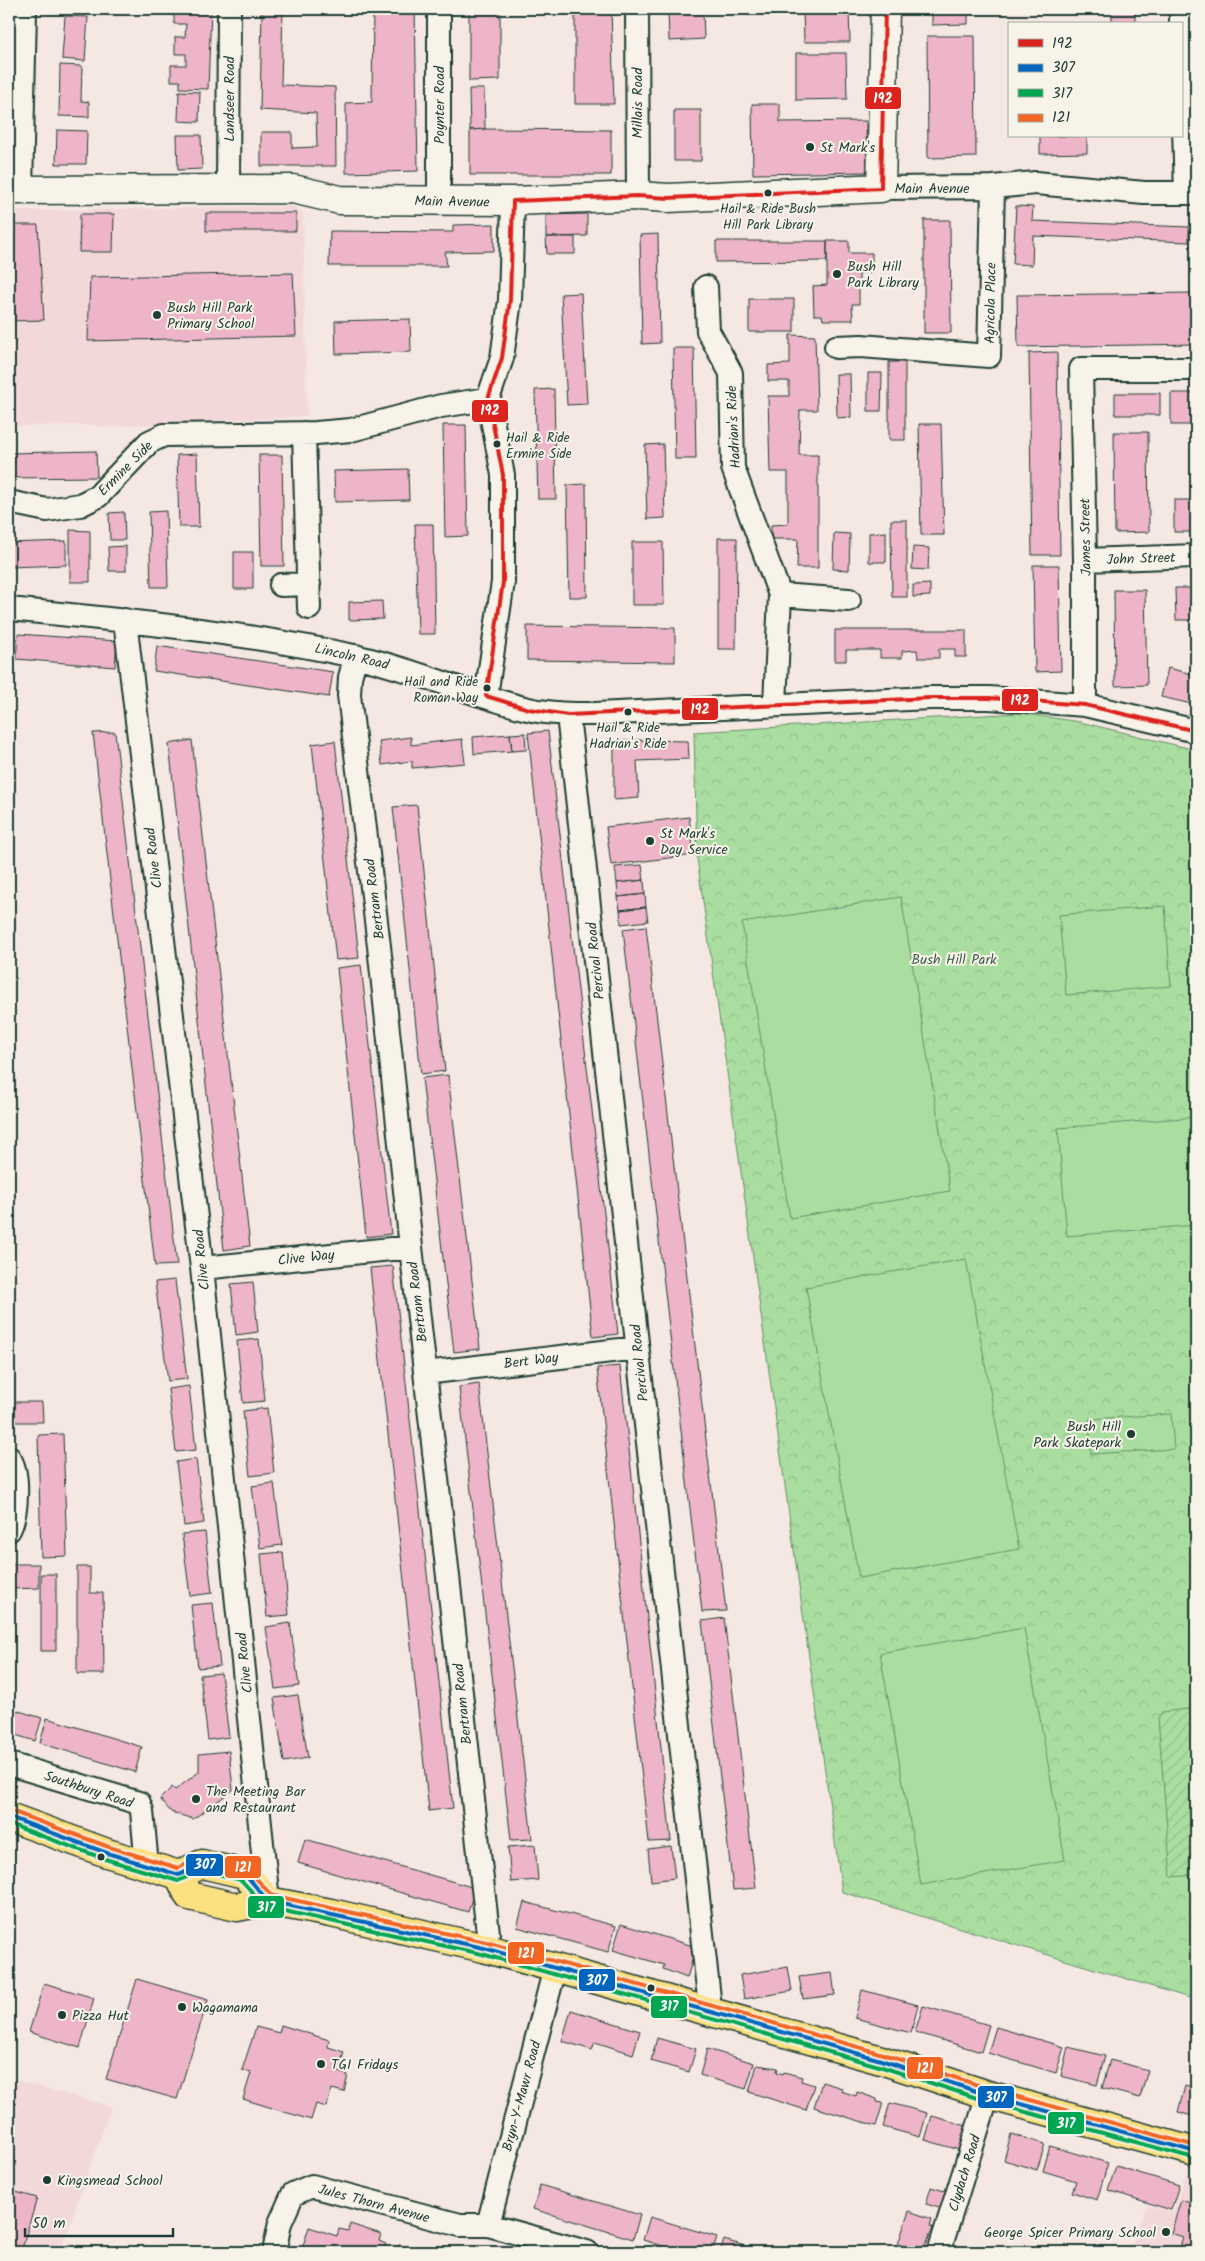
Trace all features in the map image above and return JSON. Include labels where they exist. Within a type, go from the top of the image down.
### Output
[{"type":"main road","points":[[9,1817],[147,1866],[179,1875],[202,1864],[245,1874],[268,1901]]},
{"type":"main road","points":[[179,1875],[189,1896],[209,1902],[237,1907],[268,1901],[331,1913],[484,1948],[881,2060],[988,2094],[1196,2152]]},
{"type":"street","points":[[15,190],[25,9]]},
{"type":"street","name":"Landseer Road","points":[[228,189],[229,9]]},
{"type":"street","name":"Poynter Road","points":[[439,9],[439,201]]},
{"type":"street","name":"Millais Road","points":[[637,9],[638,196]]},
{"type":"street","points":[[881,188],[885,9]]},
{"type":"street","points":[[1181,9],[1181,22]]},
{"type":"street","points":[[1182,49],[1191,193]]},
{"type":"street","name":"Main Avenue","points":[[15,190],[293,189],[340,200],[439,201],[512,201],[638,196],[668,198],[881,188],[993,187],[1036,183],[1144,193],[1191,193]]},
{"type":"street","name":"Agricola Place","points":[[836,347],[861,346],[989,356],[993,187]]},
{"type":"street","points":[[486,696],[503,582],[503,475],[488,399],[502,358],[510,300],[512,201]]},
{"type":"street","name":"Hadrian's Ride","points":[[706,287],[708,331],[731,374],[733,468],[780,595],[775,704]]},
{"type":"street","name":"James Street","points":[[1085,705],[1086,560],[1081,369],[1196,369]]},
{"type":"street","name":"Ermine Side","points":[[9,502],[47,510],[80,506],[98,496],[149,442],[164,435],[304,433],[363,428],[441,406],[488,399]]},
{"type":"street","points":[[304,433],[309,608]]},
{"type":"street","name":"John Street","points":[[1086,560],[1196,556]]},
{"type":"street","points":[[281,584],[309,584]]},
{"type":"street","points":[[780,595],[849,600]]},
{"type":"street","name":"Lincoln Road","points":[[9,608],[125,620],[307,646],[396,666],[529,709],[568,714],[775,704],[989,698],[1085,705],[1196,731]]},
{"type":"street","name":"Clive Road","points":[[125,620],[202,1268],[268,1901]]},
{"type":"street","name":"Bertram Road","points":[[356,656],[350,677],[349,695],[379,946],[488,1933],[484,1948]]},
{"type":"street","name":"Percival Road","points":[[568,714],[710,1998],[706,2012]]},
{"type":"street","name":"Clive Way","points":[[202,1268],[411,1247]]},
{"type":"street","name":"Bert Way","points":[[425,1373],[637,1348]]},
{"type":"street","points":[[9,1458],[13,1464],[15,1474],[15,1518],[9,1530]]},
{"type":"street","name":"Southbury Road","points":[[9,1764],[139,1803],[142,1811],[147,1866]]},
{"type":"street","name":"Bryn-Y-Mawr Road","points":[[488,2225],[555,1968]]},
{"type":"street","name":"Clydach Road","points":[[939,2252],[988,2094]]},
{"type":"street","name":"Jules Thorn Avenue","points":[[274,2252],[280,2223],[293,2194],[312,2186],[460,2225],[488,2225],[587,2252]]},
{"type":"shaded area","name":"Bush Hill Park Primary School","points":[[294,206],[303,213],[307,416],[100,427],[95,425],[9,426],[9,211]]},
{"type":"shaded area","name":"Kingsmead School","points":[[9,2078],[111,2107],[60,2252],[9,2252]]},
{"type":"shaded area","name":"George Spicer Primary School","points":[[1186,2174],[1196,2177],[1196,2252],[1129,2252],[1147,2205],[1173,2212]]},
{"type":"green space","name":"Bush Hill Park","points":[[1020,713],[1080,722],[1196,750],[1196,2000],[842,1892],[697,858],[694,732]]},
{"type":"green space","points":[[901,897],[950,1191],[790,1218],[742,923]]},
{"type":"green space","points":[[1165,906],[1171,986],[1066,995],[1059,915]]},
{"type":"green space","points":[[1196,1117],[1196,1225],[1067,1236],[1058,1128]]},
{"type":"green space","points":[[966,1259],[1019,1549],[859,1578],[806,1287]]},
{"type":"green space","name":"Bush Hill Park Skatepark","points":[[1171,1414],[1174,1449],[1091,1454],[1089,1419]]},
{"type":"green space","points":[[1024,1628],[1065,1860],[921,1885],[880,1653]]},
{"type":"green space","points":[[1196,1708],[1196,1875],[1171,1877],[1158,1718],[1162,1712]]},
{"type":"building","points":[[186,9],[211,9],[208,89],[180,88],[180,81],[171,81],[171,65],[186,65],[186,54],[175,54],[175,37],[185,37],[186,24],[174,24],[174,11],[186,11]]},
{"type":"building","points":[[262,9],[283,9],[281,85],[335,87],[336,166],[261,166],[261,132],[292,132],[292,148],[317,147],[316,113],[260,110]]},
{"type":"building","points":[[373,9],[415,9],[418,171],[346,173],[346,103],[372,102]]},
{"type":"building","points":[[469,9],[500,9],[500,80],[469,81]]},
{"type":"building","points":[[575,9],[611,9],[614,104],[575,104]]},
{"type":"building","points":[[668,9],[703,9],[704,39],[669,41]]},
{"type":"building","points":[[803,9],[849,9],[850,42],[804,42]]},
{"type":"building","points":[[932,9],[968,9],[968,24],[932,25]]},
{"type":"building","points":[[1112,9],[1135,9],[1135,22],[1112,22]]},
{"type":"building","points":[[65,16],[88,17],[85,61],[62,59]]},
{"type":"building","points":[[927,36],[975,36],[976,157],[928,158]]},
{"type":"building","points":[[796,53],[846,53],[847,99],[796,100]]},
{"type":"building","points":[[60,65],[82,66],[81,101],[89,102],[89,117],[59,116]]},
{"type":"building","points":[[469,89],[484,89],[485,129],[470,130]]},
{"type":"building","points":[[179,91],[200,92],[199,122],[178,121]]},
{"type":"building","name":"St Mark's","points":[[752,104],[780,104],[780,122],[866,121],[867,172],[753,174]]},
{"type":"building","points":[[674,110],[701,110],[701,161],[674,161]]},
{"type":"building","points":[[57,130],[87,131],[86,164],[56,164]]},
{"type":"building","points":[[470,130],[611,130],[611,175],[470,175]]},
{"type":"building","points":[[177,135],[201,135],[202,169],[178,170]]},
{"type":"building","points":[[1040,138],[1087,138],[1087,153],[1040,154]]},
{"type":"building","points":[[1016,206],[1033,207],[1032,221],[1189,227],[1189,242],[1033,236],[1032,265],[1013,264]]},
{"type":"building","points":[[206,213],[296,213],[296,231],[206,231]]},
{"type":"building","points":[[80,214],[114,214],[113,252],[79,252]]},
{"type":"building","points":[[587,214],[587,236],[546,237],[546,215]]},
{"type":"building","points":[[924,220],[950,220],[951,333],[924,333]]},
{"type":"building","points":[[494,224],[494,251],[445,252],[447,266],[329,266],[330,231],[453,232],[453,225]]},
{"type":"building","points":[[9,225],[38,225],[44,320],[9,321]]},
{"type":"building","points":[[658,234],[660,343],[642,344],[640,235]]},
{"type":"building","points":[[546,237],[575,237],[575,254],[547,254]]},
{"type":"building","points":[[716,241],[827,241],[827,261],[716,262]]},
{"type":"building","points":[[827,241],[849,241],[849,253],[872,253],[872,272],[859,273],[859,304],[852,304],[853,320],[823,320],[822,315],[814,315],[813,286],[827,285]]},
{"type":"building","points":[[293,273],[296,336],[88,341],[90,277]]},
{"type":"building","points":[[581,293],[587,404],[567,405],[561,294]]},
{"type":"building","points":[[1196,293],[1196,344],[1018,347],[1017,295]]},
{"type":"building","points":[[749,299],[794,299],[794,332],[749,332]]},
{"type":"building","points":[[410,319],[411,352],[336,354],[335,321]]},
{"type":"building","points":[[790,335],[815,336],[817,410],[800,410],[799,455],[818,455],[818,568],[797,568],[798,539],[771,539],[771,525],[788,524],[788,472],[770,472],[768,396],[789,396],[789,381],[768,381],[768,365],[790,364]]},
{"type":"building","points":[[673,348],[694,348],[696,459],[675,459]]},
{"type":"building","points":[[1057,352],[1060,555],[1032,555],[1029,353]]},
{"type":"building","points":[[889,362],[905,362],[905,440],[889,440]]},
{"type":"building","points":[[868,373],[882,373],[881,411],[868,411]]},
{"type":"building","points":[[836,374],[850,374],[851,417],[837,418]]},
{"type":"building","points":[[554,389],[556,499],[538,499],[535,390]]},
{"type":"building","points":[[1115,393],[1160,393],[1160,415],[1115,415]]},
{"type":"building","points":[[1171,393],[1196,393],[1196,425],[1171,425]]},
{"type":"building","points":[[919,424],[941,424],[944,535],[921,535]]},
{"type":"building","points":[[443,425],[466,425],[468,536],[445,537]]},
{"type":"building","points":[[1114,432],[1148,432],[1149,532],[1115,533]]},
{"type":"building","points":[[663,444],[665,518],[647,519],[645,445]]},
{"type":"building","points":[[96,451],[97,477],[9,478],[9,453]]},
{"type":"building","points":[[197,454],[199,527],[179,527],[177,455]]},
{"type":"building","points":[[259,455],[282,455],[284,566],[261,566]]},
{"type":"building","points":[[408,469],[409,500],[335,502],[334,471]]},
{"type":"building","points":[[586,484],[587,597],[569,597],[567,485]]},
{"type":"building","points":[[1174,500],[1196,500],[1196,532],[1174,532]]},
{"type":"building","points":[[166,511],[168,587],[151,587],[149,512]]},
{"type":"building","points":[[124,512],[125,540],[110,540],[109,513]]},
{"type":"building","points":[[891,520],[907,520],[907,597],[892,597]]},
{"type":"building","points":[[415,524],[433,524],[435,634],[418,634]]},
{"type":"building","points":[[70,530],[90,531],[90,582],[70,582]]},
{"type":"building","points":[[886,532],[886,562],[869,562],[869,533]]},
{"type":"building","points":[[834,533],[850,534],[849,570],[833,569]]},
{"type":"building","points":[[718,538],[737,538],[736,649],[718,649]]},
{"type":"building","points":[[66,541],[66,565],[9,567],[9,543]]},
{"type":"building","points":[[632,542],[663,542],[664,605],[632,605]]},
{"type":"building","points":[[126,546],[126,571],[109,571],[108,547]]},
{"type":"building","points":[[913,547],[929,548],[928,570],[912,569]]},
{"type":"building","points":[[234,552],[253,552],[253,589],[234,589]]},
{"type":"building","points":[[1033,565],[1059,565],[1061,671],[1035,672]]},
{"type":"building","points":[[930,584],[930,596],[913,597],[913,585]]},
{"type":"building","points":[[1175,588],[1196,588],[1196,620],[1176,620]]},
{"type":"building","points":[[1114,590],[1145,590],[1147,685],[1115,686]]},
{"type":"building","points":[[382,601],[383,619],[349,620],[349,602]]},
{"type":"building","points":[[527,626],[675,628],[675,662],[527,660]]},
{"type":"building","points":[[835,630],[966,630],[966,657],[955,657],[955,649],[939,649],[939,658],[918,658],[917,650],[902,651],[902,658],[880,658],[880,650],[846,650],[846,661],[835,661]]},
{"type":"building","points":[[18,634],[117,641],[115,667],[16,659]]},
{"type":"building","points":[[157,646],[333,672],[329,697],[154,671]]},
{"type":"building","points":[[1168,668],[1196,675],[1196,705],[1161,697]]},
{"type":"building","points":[[548,731],[618,1334],[593,1337],[528,733]]},
{"type":"building","points":[[115,732],[177,1265],[155,1266],[93,733]]},
{"type":"building","points":[[525,733],[526,750],[512,751],[510,734]]},
{"type":"building","points":[[510,734],[512,751],[474,754],[473,737]]},
{"type":"building","points":[[411,737],[411,745],[462,739],[465,763],[412,768],[412,761],[382,765],[379,741]]},
{"type":"building","points":[[192,740],[250,1246],[224,1250],[169,744]]},
{"type":"building","points":[[335,741],[359,958],[336,960],[312,744]]},
{"type":"building","points":[[623,741],[688,741],[689,759],[637,761],[639,798],[614,800],[614,749]]},
{"type":"building","points":[[417,805],[445,1071],[421,1074],[393,807]]},
{"type":"building","name":"St Mark's Day Service","points":[[689,817],[694,855],[611,865],[606,827]]},
{"type":"building","points":[[642,865],[644,880],[617,883],[615,867]]},
{"type":"building","points":[[644,880],[645,894],[618,897],[617,883]]},
{"type":"building","points":[[645,894],[646,907],[620,910],[618,897]]},
{"type":"building","points":[[646,907],[648,921],[621,924],[620,910]]},
{"type":"building","points":[[646,926],[726,1611],[702,1612],[623,929]]},
{"type":"building","points":[[361,965],[391,1234],[366,1237],[337,968]]},
{"type":"building","points":[[448,1075],[480,1349],[454,1352],[422,1078]]},
{"type":"building","points":[[393,1266],[453,1808],[429,1811],[370,1268]]},
{"type":"building","points":[[175,1280],[187,1379],[168,1381],[155,1282]]},
{"type":"building","points":[[253,1282],[258,1332],[236,1335],[231,1284]]},
{"type":"building","points":[[259,1339],[265,1401],[243,1403],[237,1341]]},
{"type":"building","points":[[620,1366],[671,1841],[649,1842],[597,1368]]},
{"type":"building","points":[[479,1384],[532,1839],[511,1840],[459,1387]]},
{"type":"building","points":[[189,1386],[196,1450],[176,1452],[168,1389]]},
{"type":"building","points":[[9,1402],[42,1402],[43,1422],[9,1422]]},
{"type":"building","points":[[267,1408],[274,1473],[250,1476],[243,1411]]},
{"type":"building","points":[[63,1434],[67,1556],[41,1557],[38,1435]]},
{"type":"building","points":[[196,1459],[204,1523],[184,1526],[176,1462]]},
{"type":"building","points":[[274,1483],[282,1545],[260,1548],[252,1486]]},
{"type":"building","points":[[205,1532],[212,1593],[190,1596],[182,1534]]},
{"type":"building","points":[[283,1552],[289,1615],[267,1617],[261,1554]]},
{"type":"building","points":[[9,1564],[39,1564],[39,1588],[9,1589]]},
{"type":"building","points":[[77,1567],[90,1567],[90,1593],[103,1593],[104,1674],[77,1674]]},
{"type":"building","points":[[41,1574],[56,1574],[56,1651],[41,1651]]},
{"type":"building","points":[[213,1603],[220,1666],[198,1668],[191,1605]]},
{"type":"building","points":[[724,1618],[756,1888],[733,1890],[702,1621]]},
{"type":"building","points":[[290,1623],[299,1686],[275,1689],[266,1627]]},
{"type":"building","points":[[221,1673],[229,1737],[208,1740],[200,1675]]},
{"type":"building","points":[[298,1695],[308,1758],[284,1762],[274,1698]]},
{"type":"building","points":[[9,1708],[42,1718],[35,1741],[9,1733]]},
{"type":"building","points":[[47,1718],[142,1747],[135,1772],[40,1743]]},
{"type":"building","points":[[229,1751],[233,1790],[193,1819],[171,1812],[160,1799],[172,1787],[175,1790],[199,1772],[199,1754]]},
{"type":"building","points":[[305,1839],[475,1888],[468,1912],[298,1863]]},
{"type":"building","points":[[535,1845],[538,1880],[511,1882],[508,1847]]},
{"type":"building","points":[[671,1846],[675,1878],[651,1881],[648,1849]]},
{"type":"building","points":[[524,1902],[616,1926],[608,1952],[517,1927]]},
{"type":"building","points":[[621,1924],[696,1947],[687,1978],[663,1969],[664,1965],[613,1950]]},
{"type":"building","points":[[788,1967],[792,1991],[744,1999],[740,1975]]},
{"type":"building","points":[[832,1973],[835,1995],[803,1999],[799,1977]]},
{"type":"building","points":[[137,1979],[208,2000],[177,2099],[106,2079]]},
{"type":"building","name":"Pizza Hut","points":[[44,1983],[94,1998],[80,2048],[29,2032]]},
{"type":"building","points":[[862,1990],[918,2005],[911,2033],[855,2018]]},
{"type":"building","points":[[923,2006],[989,2025],[981,2052],[915,2032]]},
{"type":"building","points":[[571,2010],[640,2031],[633,2054],[595,2042],[592,2050],[562,2041]]},
{"type":"building","points":[[281,2025],[329,2040],[328,2047],[344,2052],[338,2072],[348,2075],[344,2092],[332,2089],[326,2107],[316,2104],[311,2120],[243,2099],[251,2073],[242,2070],[256,2027],[279,2033]]},
{"type":"building","points":[[996,2027],[1064,2047],[1056,2073],[988,2053]]},
{"type":"building","points":[[657,2038],[696,2049],[689,2072],[651,2061]]},
{"type":"building","points":[[1068,2047],[1105,2056],[1097,2085],[1061,2076]]},
{"type":"building","points":[[707,2049],[754,2063],[746,2089],[700,2075]]},
{"type":"building","points":[[1110,2060],[1148,2070],[1140,2098],[1102,2088]]},
{"type":"building","points":[[757,2065],[778,2068],[777,2072],[802,2077],[801,2081],[814,2085],[806,2110],[749,2092]]},
{"type":"building","points":[[822,2082],[842,2088],[841,2091],[856,2096],[857,2092],[883,2103],[876,2126],[814,2107]]},
{"type":"building","points":[[1185,2086],[1196,2089],[1196,2117],[1178,2112]]},
{"type":"building","points":[[890,2103],[927,2113],[920,2137],[883,2127]]},
{"type":"building","points":[[932,2116],[970,2127],[963,2151],[925,2140]]},
{"type":"building","points":[[1011,2134],[1045,2144],[1037,2170],[1004,2160]]},
{"type":"building","points":[[1050,2146],[1108,2163],[1097,2200],[1072,2192],[1076,2181],[1043,2171]]},
{"type":"building","points":[[1116,2166],[1179,2185],[1171,2210],[1108,2190]]},
{"type":"building","points":[[540,2185],[640,2215],[633,2239],[533,2209]]},
{"type":"building","points":[[931,2187],[951,2193],[946,2210],[926,2204]]},
{"type":"building","points":[[9,2190],[37,2198],[21,2252],[9,2252]]},
{"type":"building","name":"George Spicer Primary School","points":[[1181,2200],[1196,2205],[1196,2252],[1178,2252],[1183,2237],[1171,2233]]},
{"type":"building","points":[[909,2211],[932,2219],[930,2226],[933,2227],[923,2252],[898,2244]]},
{"type":"building","points":[[650,2217],[717,2237],[712,2252],[683,2252],[643,2240]]},
{"type":"building","points":[[350,2224],[381,2234],[379,2241],[386,2244],[384,2252],[350,2252],[334,2247],[332,2252],[301,2252],[309,2227],[337,2236],[339,2229],[348,2231]]},
{"type":"building","points":[[724,2240],[766,2252],[720,2252]]},
{"type":"building","points":[[399,2245],[425,2252],[397,2252]]},
{"type":"transit line","name":"192","points":[[881,188],[885,9]]},
{"type":"transit line","name":"192","points":[[513,201],[638,196],[668,198],[881,188]]},
{"type":"transit line","name":"192","points":[[486,696],[503,582],[503,475],[488,399],[502,358],[510,300],[513,201]]},
{"type":"transit line","name":"192","points":[[486,696],[529,709],[568,715],[930,698],[989,698],[1085,705],[1196,731]]},
{"type":"transit line","name":"121","points":[[11,1811],[109,1847],[178,1868],[200,1858],[218,1860],[248,1869],[271,1895],[486,1942],[883,2054],[990,2089],[1196,2146]]},
{"type":"transit line","name":"307","points":[[9,1817],[107,1853],[179,1875],[202,1864],[245,1874],[268,1901],[484,1948],[881,2060],[988,2095],[1196,2152]]},
{"type":"transit line","name":"317","points":[[9,1824],[105,1859],[178,1881],[203,1870],[241,1880],[266,1907],[482,1954],[879,2066],[986,2101],[1194,2158]]},
{"type":"place","name":"St Mark's","points":[[810,147]]},
{"type":"place","name":"Hail & Ride Bush Hill Park Library","points":[[768,193]]},
{"type":"place","name":"Bush Hill Park Library","points":[[837,274]]},
{"type":"place","name":"Bush Hill Park Primary School","points":[[157,315]]},
{"type":"place","name":"Hail & Ride Ermine Side","points":[[497,444]]},
{"type":"place","name":"Hail and Ride Roman Way","points":[[487,688]]},
{"type":"place","name":"Hail & Ride Hadrian's Ride","points":[[628,712]]},
{"type":"place","name":"St Mark's Day Service","points":[[650,841]]},
{"type":"place","name":"Bush Hill Park Skatepark","points":[[1131,1434]]},
{"type":"place","name":"The Meeting Bar and Restaurant","points":[[196,1799]]},
{"type":"place","name":"Wagamama","points":[[182,2007]]},
{"type":"place","name":"Pizza Hut","points":[[62,2015]]},
{"type":"place","name":"TGI Fridays","points":[[321,2064]]},
{"type":"place","name":"Kingsmead School","points":[[47,2180]]},
{"type":"place","name":"George Spicer Primary School","points":[[1166,2232]]}]
